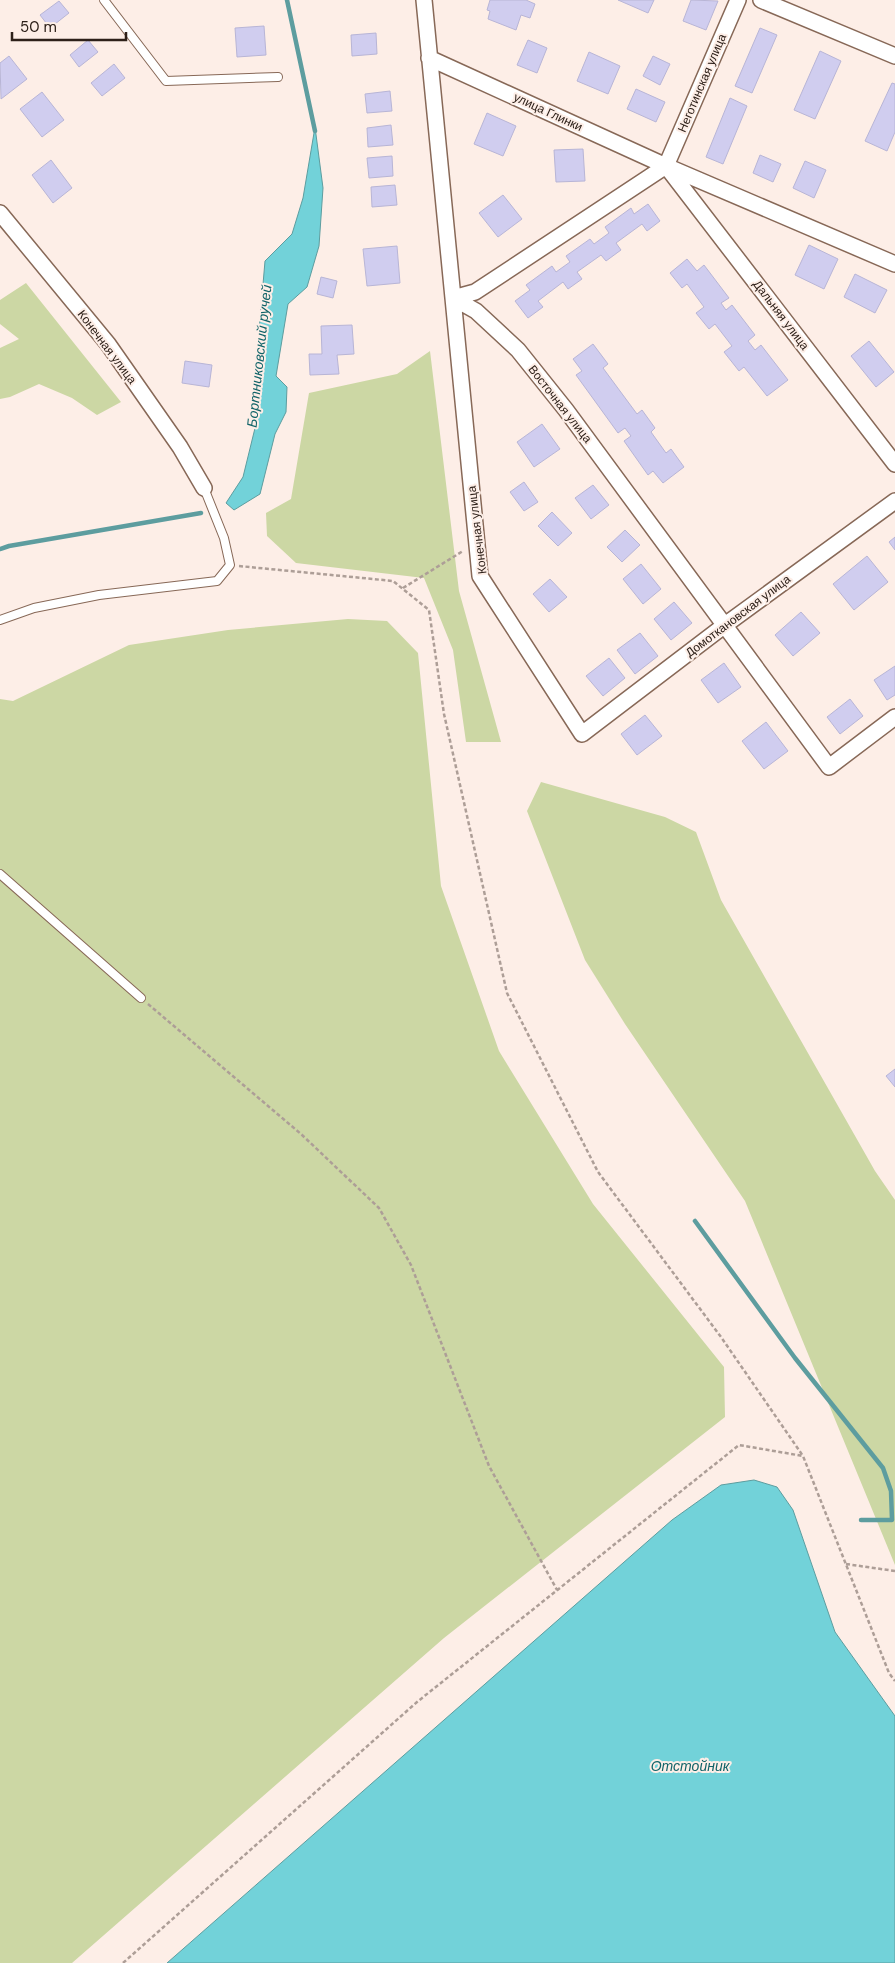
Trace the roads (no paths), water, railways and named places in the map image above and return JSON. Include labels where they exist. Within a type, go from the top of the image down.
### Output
[{"type":"street","points":[[424,0],[453,298],[475,292],[666,166]]},
{"type":"street","name":"Неготинская улица","points":[[666,166],[738,0]]},
{"type":"street","points":[[761,0],[895,56]]},
{"type":"street","name":"улица Глинки","points":[[430,58],[666,166],[895,264]]},
{"type":"street","name":"Дальняя улица","points":[[666,166],[895,464]]},
{"type":"street","name":"Конечная улица","points":[[0,213],[108,344],[180,447],[204,488]]},
{"type":"street","name":"Восточная улица","points":[[453,298],[476,311],[518,350],[566,410],[828,767],[895,717]]},
{"type":"street","name":"Конечная улица","points":[[453,298],[480,576],[582,734]]},
{"type":"street","name":"Домоткановская улица","points":[[582,734],[725,625],[895,501]]},
{"type":"lane","points":[[104,0],[166,81],[278,77]]},
{"type":"lane","points":[[0,620],[34,608],[99,595],[217,581],[230,565],[224,538],[204,488]]},
{"type":"lane","points":[[0,874],[141,998]]},
{"type":"water","points":[[315,127],[323,188],[319,246],[307,287],[288,304],[276,376],[287,387],[286,412],[275,434],[260,494],[234,510],[226,503],[243,477],[256,424],[256,366],[265,261],[292,234],[303,198]]},
{"type":"water","name":"Отстойник","points":[[754,1480],[777,1487],[793,1510],[835,1632],[895,1716],[895,1963],[167,1963],[672,1520],[721,1485]]},
{"type":"waterway","name":"Бортниковский ручей","points":[[287,0],[315,131]]},
{"type":"waterway","name":"Бортниковский ручей","points":[[0,549],[201,513]]},
{"type":"waterway","points":[[695,1221],[795,1358],[883,1468],[891,1491],[892,1520],[861,1520]]}]
